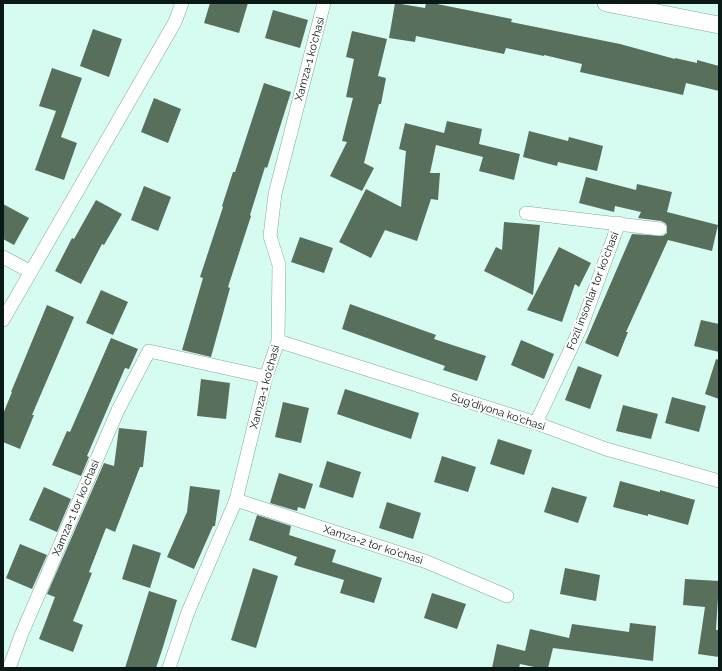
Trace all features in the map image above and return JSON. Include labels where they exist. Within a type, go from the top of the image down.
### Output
[{"type":"street","points":[[3,320],[175,22],[182,3]]},
{"type":"street","name":"Xamza-1 ko'chasi","points":[[169,668],[188,612],[236,500],[266,377],[278,341],[279,265],[270,236],[275,194],[324,3]]},
{"type":"street","points":[[606,3],[719,25]]},
{"type":"street","points":[[526,213],[660,229]]},
{"type":"street","name":"Fozil insonlar tor ko'chasi","points":[[536,423],[581,327],[619,223]]},
{"type":"street","points":[[3,257],[31,272]]},
{"type":"street","name":"Sug'diyona ko'chasi","points":[[278,341],[536,423],[606,449],[719,481]]},
{"type":"street","name":"Xamza-1 tor ko'chasi","points":[[9,668],[22,633],[118,410],[149,351],[266,377]]},
{"type":"street","name":"Xamza-2 tor ko'chasi","points":[[236,500],[427,562],[507,596]]},
{"type":"building","points":[[210,3],[248,3],[239,33],[204,23]]},
{"type":"building","points":[[395,3],[425,8],[426,3],[432,3],[512,19],[511,22],[620,44],[675,59],[697,63],[697,60],[719,66],[719,91],[686,83],[683,95],[580,72],[582,64],[544,55],[506,48],[504,54],[416,36],[415,42],[389,38]]},
{"type":"building","points":[[273,10],[308,20],[300,48],[265,38]]},
{"type":"building","points":[[93,29],[122,39],[109,77],[80,66]]},
{"type":"building","points":[[352,31],[387,39],[378,76],[386,78],[381,104],[379,104],[364,163],[374,168],[362,191],[330,176],[347,142],[342,141],[353,98],[346,97],[354,59],[346,57]]},
{"type":"building","points":[[52,68],[82,78],[61,137],[77,143],[64,180],[35,170],[56,111],[39,106]]},
{"type":"building","points":[[264,83],[291,92],[267,168],[265,167],[228,287],[230,288],[211,357],[182,350],[203,278],[200,277],[233,172],[235,172]]},
{"type":"building","points":[[154,98],[181,109],[168,143],[141,132]]},
{"type":"building","points":[[447,121],[482,129],[479,144],[520,154],[514,180],[479,171],[483,157],[436,145],[430,173],[440,173],[438,200],[431,199],[417,241],[385,230],[371,258],[339,242],[366,189],[401,207],[406,151],[399,149],[405,123],[444,133]]},
{"type":"building","points":[[529,131],[568,141],[569,137],[603,146],[597,171],[558,162],[557,166],[523,157]]},
{"type":"building","points":[[586,177],[636,190],[637,184],[672,192],[667,212],[718,225],[712,251],[668,240],[626,332],[628,332],[618,357],[585,343],[632,234],[663,236],[667,233],[667,226],[661,221],[638,218],[641,212],[615,206],[614,212],[579,203]]},
{"type":"building","points":[[144,186],[171,197],[158,231],[131,220]]},
{"type":"building","points":[[96,200],[122,214],[104,245],[102,244],[81,284],[55,271],[72,238],[74,239]]},
{"type":"building","points":[[3,204],[29,218],[14,245],[3,239]]},
{"type":"building","points":[[504,222],[540,225],[533,295],[484,271],[496,247],[502,250]]},
{"type":"building","points":[[300,237],[333,248],[324,273],[291,262]]},
{"type":"building","points":[[559,247],[591,263],[579,287],[575,284],[562,322],[527,310]]},
{"type":"building","points":[[101,290],[128,302],[113,335],[86,323]]},
{"type":"building","points":[[350,304],[436,335],[434,339],[486,356],[477,381],[443,370],[445,366],[342,329]]},
{"type":"building","points":[[47,305],[74,317],[32,415],[34,415],[20,449],[3,442],[3,414]]},
{"type":"building","points":[[701,320],[719,324],[719,352],[694,346]]},
{"type":"building","points":[[111,338],[138,349],[129,369],[125,368],[87,456],[89,457],[81,476],[52,465],[67,431],[70,432]]},
{"type":"building","points":[[521,340],[554,354],[544,379],[511,365]]},
{"type":"building","points":[[716,359],[719,360],[719,399],[705,394]]},
{"type":"building","points":[[578,366],[602,375],[590,409],[565,400]]},
{"type":"building","points":[[201,379],[230,383],[226,419],[197,416]]},
{"type":"building","points":[[345,389],[419,413],[411,439],[337,414]]},
{"type":"building","points":[[672,397],[706,406],[699,432],[665,423]]},
{"type":"building","points":[[283,402],[309,408],[301,443],[275,437]]},
{"type":"building","points":[[623,405],[658,414],[651,439],[616,431]]},
{"type":"building","points":[[119,428],[147,431],[143,467],[140,467],[115,532],[106,528],[89,572],[92,573],[73,621],[83,625],[73,652],[39,639],[55,597],[47,594],[104,463],[114,466]]},
{"type":"building","points":[[498,439],[532,450],[524,475],[490,464]]},
{"type":"building","points":[[442,456],[476,467],[468,492],[434,482]]},
{"type":"building","points":[[327,461],[361,472],[353,498],[319,487]]},
{"type":"building","points":[[279,473],[313,484],[305,509],[298,507],[297,511],[270,503]]},
{"type":"building","points":[[620,481],[695,500],[688,525],[648,514],[648,516],[613,507]]},
{"type":"building","points":[[190,486],[220,490],[215,526],[213,526],[194,569],[167,557],[187,512]]},
{"type":"building","points":[[44,487],[71,499],[57,532],[29,520]]},
{"type":"building","points":[[552,487],[587,497],[578,523],[544,512]]},
{"type":"building","points":[[387,502],[421,513],[413,539],[379,528]]},
{"type":"building","points":[[257,515],[291,526],[289,535],[336,550],[332,562],[382,578],[374,603],[340,593],[344,580],[294,565],[297,557],[249,540]]},
{"type":"building","points":[[20,544],[47,555],[32,589],[6,578]]},
{"type":"building","points":[[133,544],[161,553],[150,588],[122,579]]},
{"type":"building","points":[[253,568],[278,576],[256,648],[231,640]]},
{"type":"building","points":[[565,568],[600,575],[596,601],[560,594]]},
{"type":"building","points":[[685,579],[719,581],[716,630],[719,630],[719,657],[698,654],[705,607],[683,605]]},
{"type":"building","points":[[149,591],[177,600],[163,647],[156,668],[125,668]]},
{"type":"building","points":[[432,593],[466,604],[457,629],[424,618]]},
{"type":"building","points":[[630,623],[656,626],[653,661],[553,648],[548,668],[539,668],[520,664],[519,668],[492,668],[497,644],[525,651],[530,629],[569,638],[572,624],[629,632]]}]
